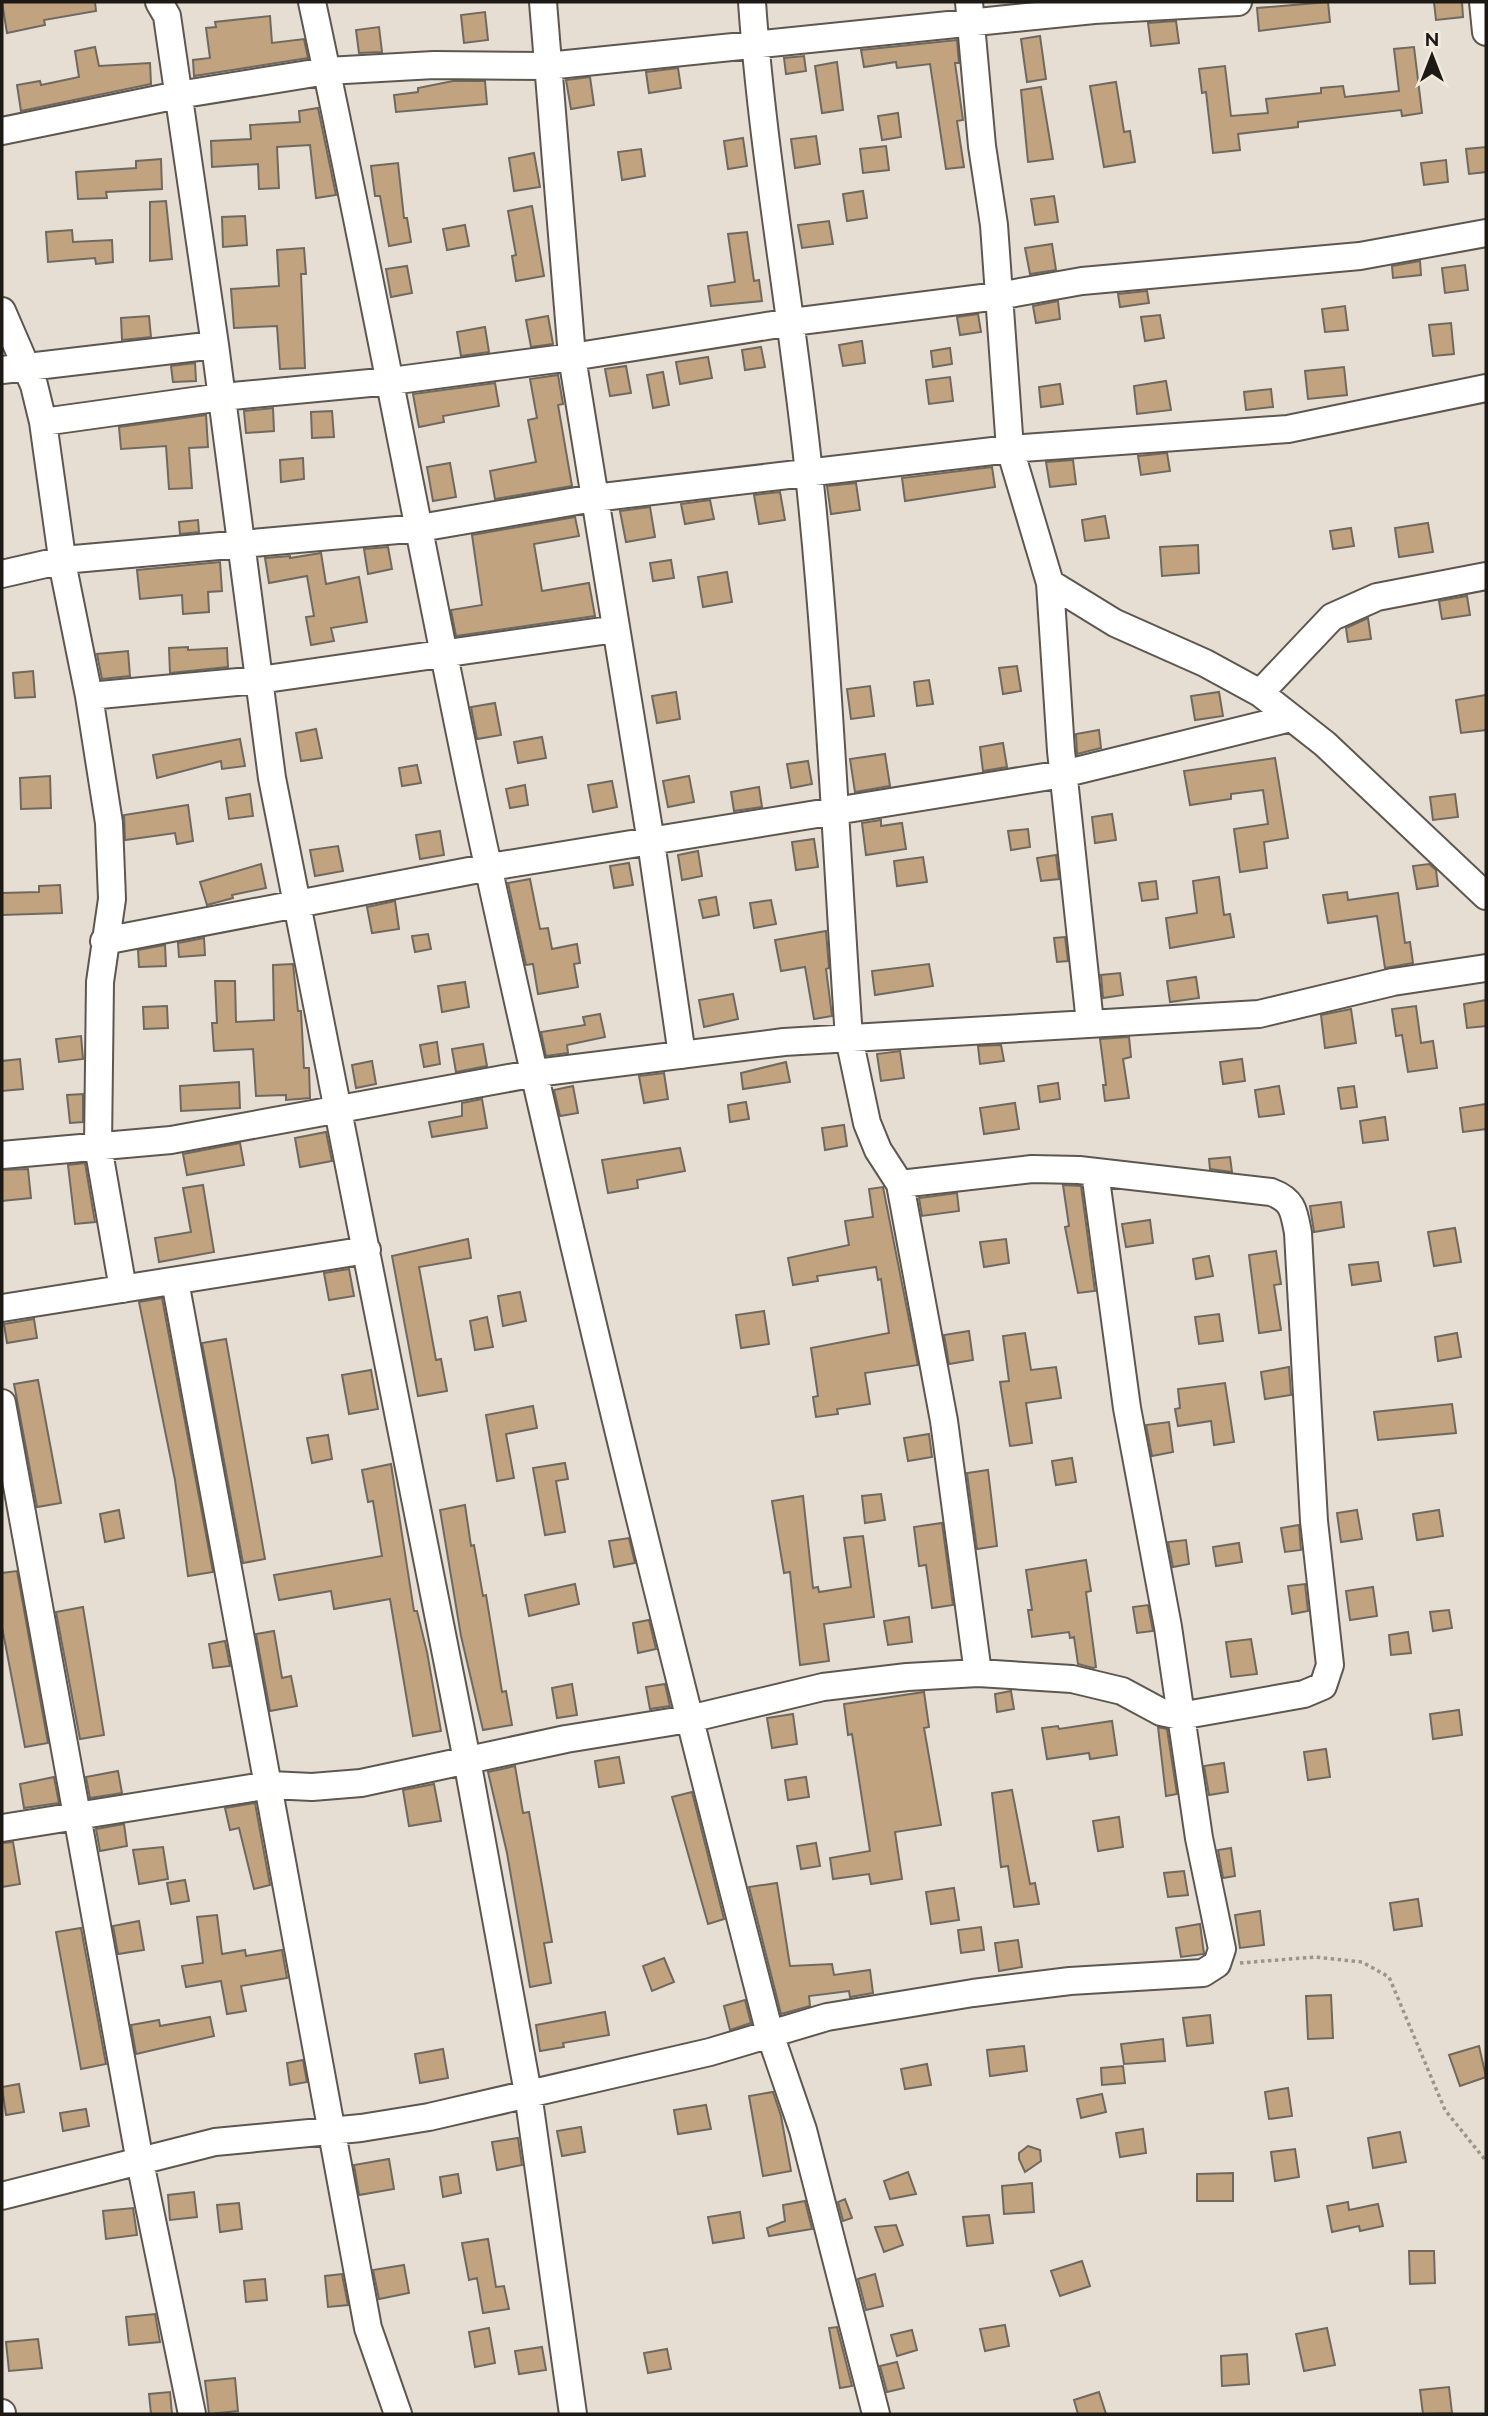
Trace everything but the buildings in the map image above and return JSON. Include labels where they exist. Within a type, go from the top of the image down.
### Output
[{"type":"street","points":[[159,2],[167,16],[215,345],[272,778],[467,1760],[528,2093],[573,2414]]},
{"type":"street","points":[[312,2],[444,652],[603,1370],[770,2034],[803,2130],[876,2414]]},
{"type":"street","points":[[543,2],[572,357],[651,842],[682,1055]]},
{"type":"street","points":[[752,2],[759,99],[792,322],[809,474],[849,1038],[867,1123],[878,1150],[900,1184],[944,1421],[978,1673]]},
{"type":"street","points":[[2,131],[178,95],[327,71],[434,65],[547,66],[755,44],[969,11],[1094,9],[1237,2]]},
{"type":"street","points":[[1483,2],[1486,32]]},
{"type":"street","points":[[969,11],[982,146],[994,225],[1010,449],[1050,583],[1063,774],[1090,1023]]},
{"type":"street","points":[[43,422],[222,397],[391,381],[572,357],[792,322],[998,296],[1094,280],[1360,256],[1486,233]]},
{"type":"street","points":[[2,311],[14,368],[43,422],[63,560],[89,696],[109,823],[111,899],[100,982],[98,1146],[123,1289]]},
{"type":"street","points":[[14,368],[215,345]]},
{"type":"street","points":[[2,574],[63,560],[420,528],[594,498],[1010,449],[1126,443],[1288,429],[1486,388]]},
{"type":"street","points":[[1260,693],[1332,617],[1377,597],[1486,576]]},
{"type":"street","points":[[1050,583],[1115,623],[1205,663],[1260,693],[1325,744],[1486,896]]},
{"type":"street","points":[[89,696],[260,680],[616,629]]},
{"type":"street","points":[[104,941],[490,867],[1063,774],[1291,718]]},
{"type":"street","points":[[2,1155],[185,1138],[536,1073],[784,1042],[1259,1014],[1393,982],[1486,968]]},
{"type":"street","points":[[2,1828],[270,1785],[313,1787],[361,1783],[566,1739],[689,1719],[823,1687],[907,1676],[978,1673],[1072,1679],[1122,1691],[1161,1712],[1180,1716],[1304,1693],[1323,1686],[1330,1665],[1314,1521],[1298,1233],[1293,1205],[1284,1196],[1271,1192],[1096,1172],[1032,1169],[900,1184]]},
{"type":"street","points":[[2,2196],[215,2142],[429,2117],[709,2052],[827,2017],[1070,1980],[1203,1973],[1217,1963],[1222,1949],[1199,1838],[1159,1574],[1127,1408],[1096,1172]]},
{"type":"street","points":[[2,1308],[367,1250]]},
{"type":"street","points":[[175,1281],[368,2328],[398,2414]]},
{"type":"street","points":[[2,1403],[140,2162],[192,2414]]},
{"type":"path","points":[[1217,1963],[1315,1957],[1362,1962],[1389,1977],[1445,2110],[1486,2161]]}]
